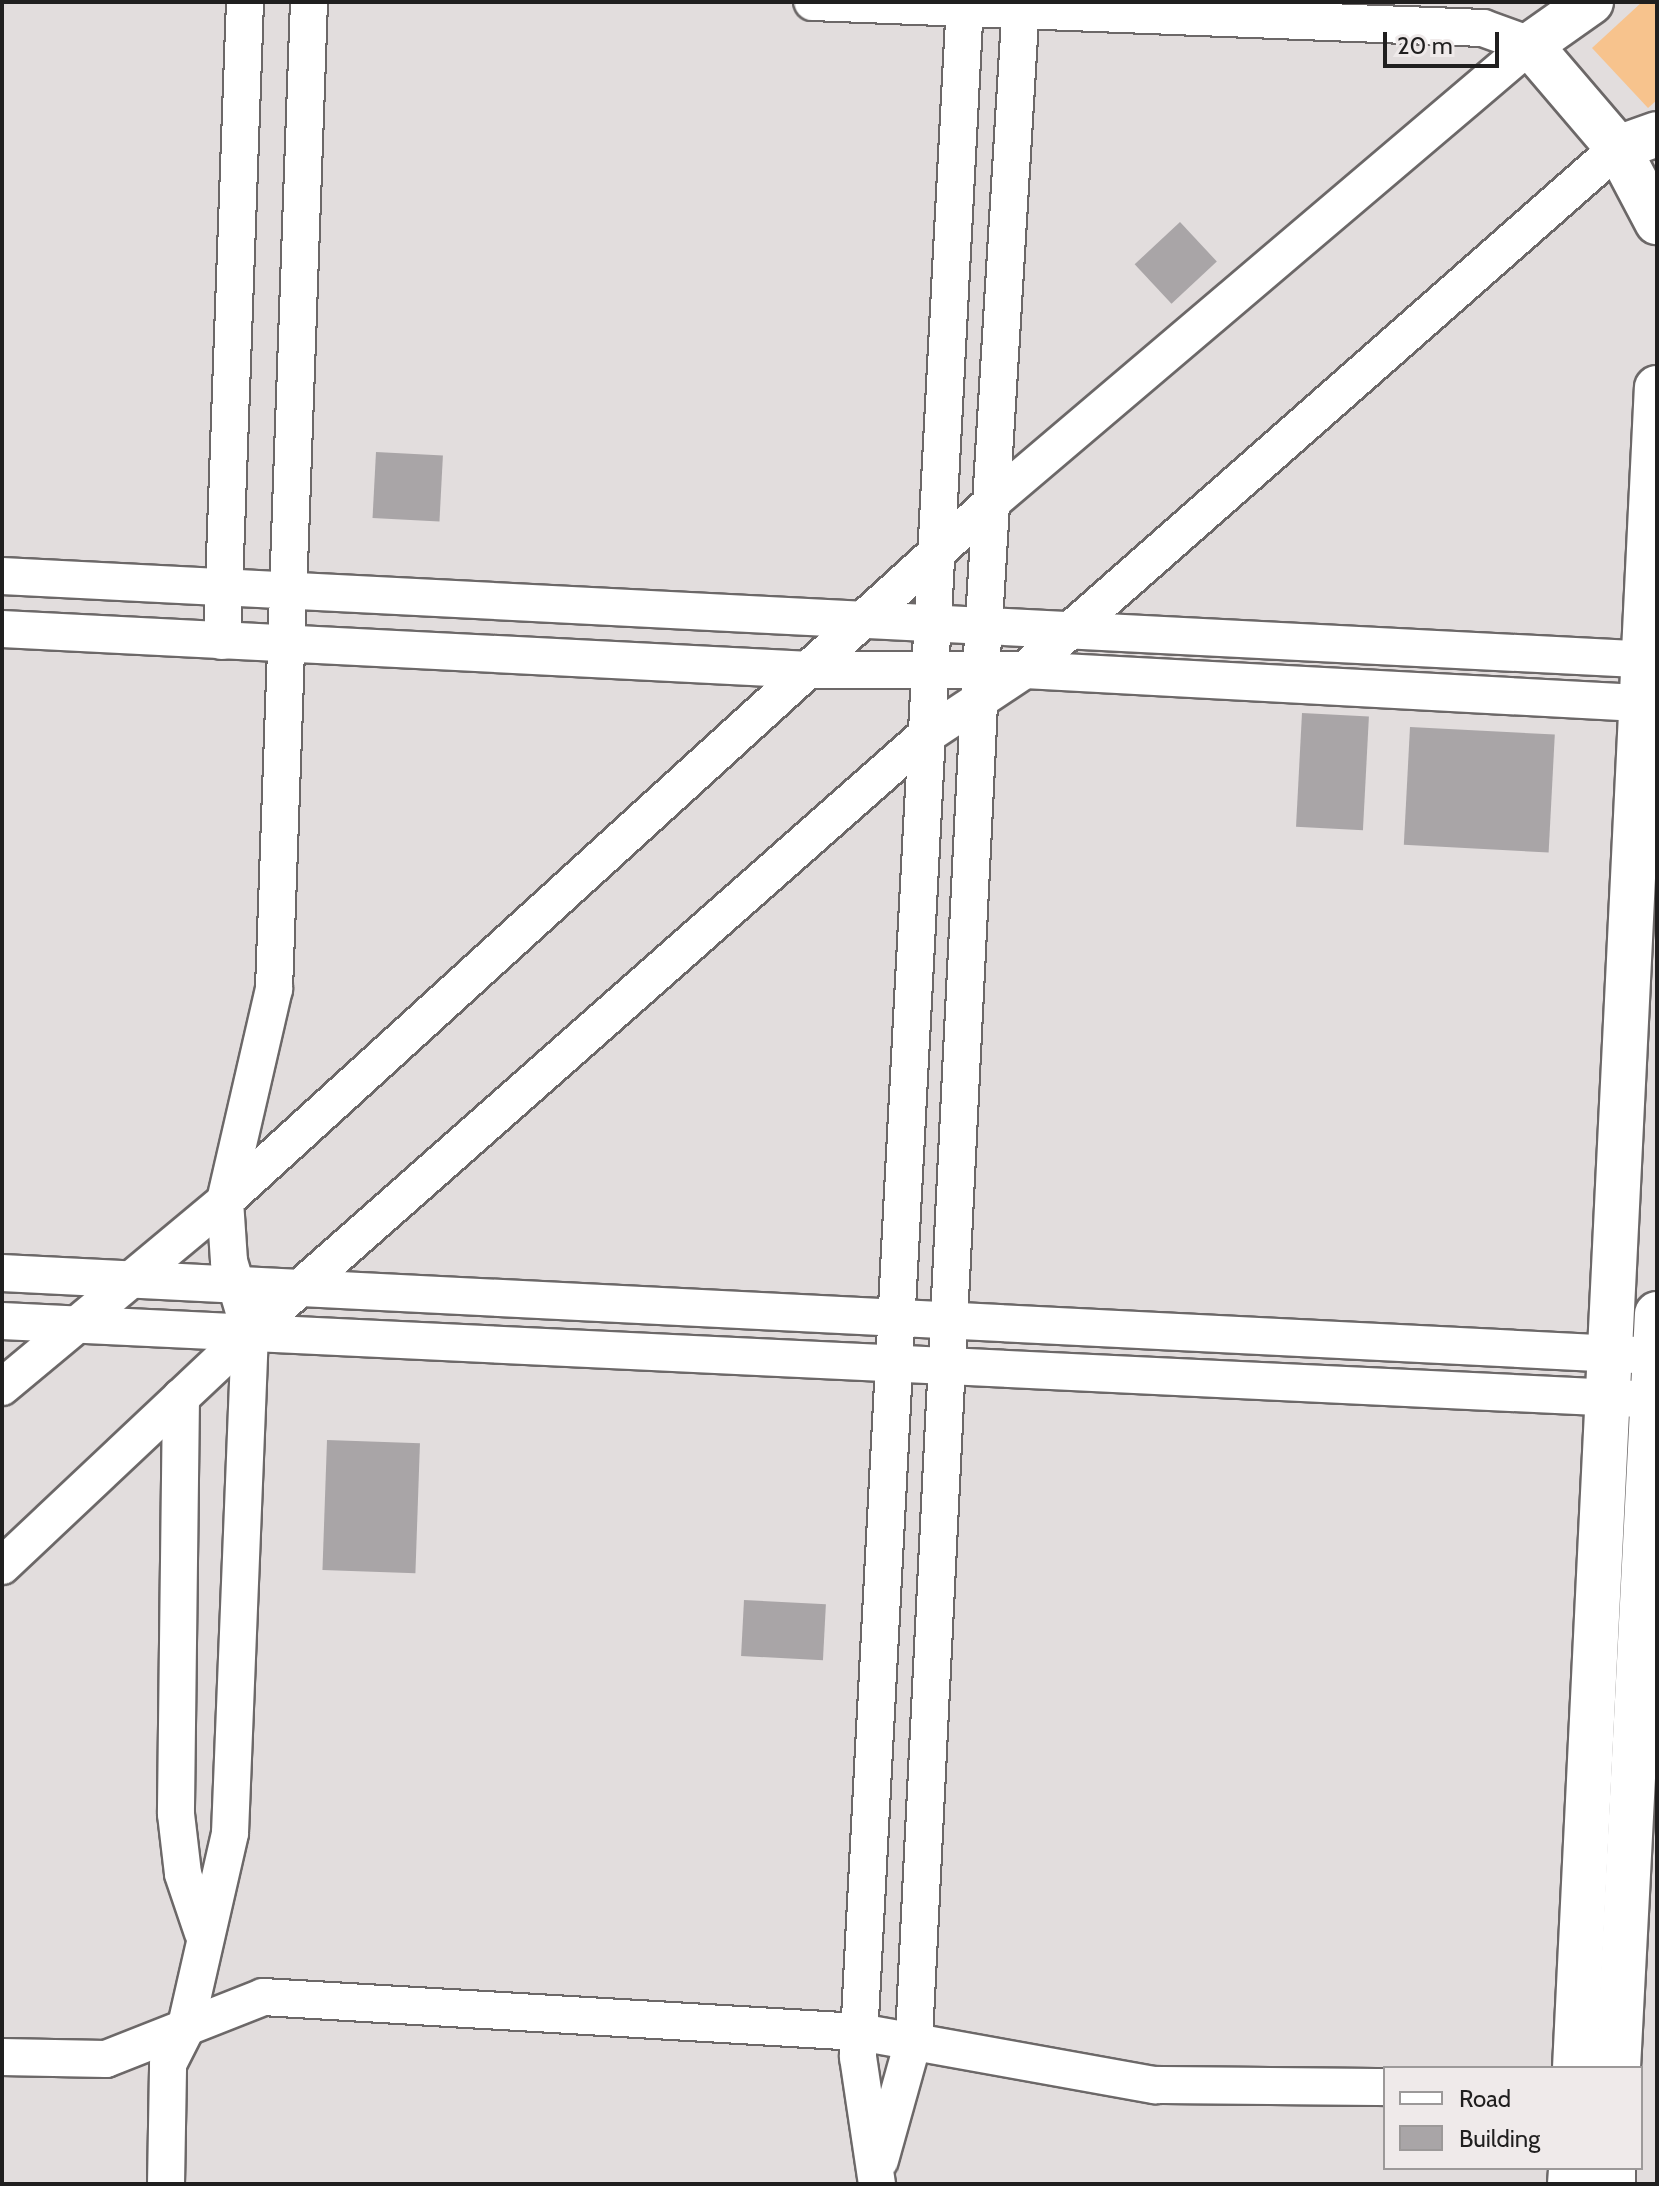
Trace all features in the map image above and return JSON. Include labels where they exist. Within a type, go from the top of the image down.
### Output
[{"type":"street","points":[[222,641],[245,2]]},
{"type":"street","points":[[166,2184],[168,2064],[185,2030],[203,1933],[230,1833],[250,1332],[236,1285],[225,1201],[274,989],[309,2]]},
{"type":"street","points":[[813,2],[1483,28],[1530,45],[1638,141],[1657,222]]},
{"type":"street","points":[[2,1387],[71,1324],[225,1201],[992,502],[1530,45],[1591,2]]},
{"type":"street","points":[[877,2177],[859,2032],[897,1318],[926,671],[937,554],[965,7]]},
{"type":"street","points":[[877,2177],[914,2038],[981,688],[1021,8]]},
{"type":"street","points":[[2,1566],[250,1332],[306,1288],[924,737],[981,688],[1025,670],[1638,141]]},
{"type":"street","points":[[1575,2066],[1608,1398],[1650,704],[1657,388]]},
{"type":"street","points":[[2,576],[1651,660]]},
{"type":"street","points":[[2,629],[285,646],[810,670],[926,671],[981,688]]},
{"type":"street","points":[[1025,670],[1650,704]]},
{"type":"street","points":[[2,1273],[1612,1354],[1655,1365]]},
{"type":"street","points":[[2,1321],[948,1370],[1608,1398],[1655,1365]]},
{"type":"street","points":[[1618,2066],[1655,1365]]},
{"type":"street","points":[[181,1397],[176,1814],[183,1874],[203,1933]]},
{"type":"street","points":[[2,2057],[106,2059],[263,1997],[859,2032],[914,2038],[1155,2085],[1383,2087]]},
{"type":"shaded area","points":[[1642,2],[1657,2],[1657,100],[1648,108],[1592,48]]},
{"type":"building","points":[[1180,222],[1217,261],[1171,304],[1135,264]]},
{"type":"building","points":[[376,452],[443,456],[439,521],[373,518]]},
{"type":"building","points":[[1302,713],[1369,717],[1363,830],[1296,827]]},
{"type":"building","points":[[1410,727],[1555,735],[1549,852],[1404,845]]},
{"type":"building","points":[[327,1440],[420,1443],[415,1573],[322,1570]]},
{"type":"building","points":[[744,1600],[826,1604],[823,1660],[741,1656]]}]
